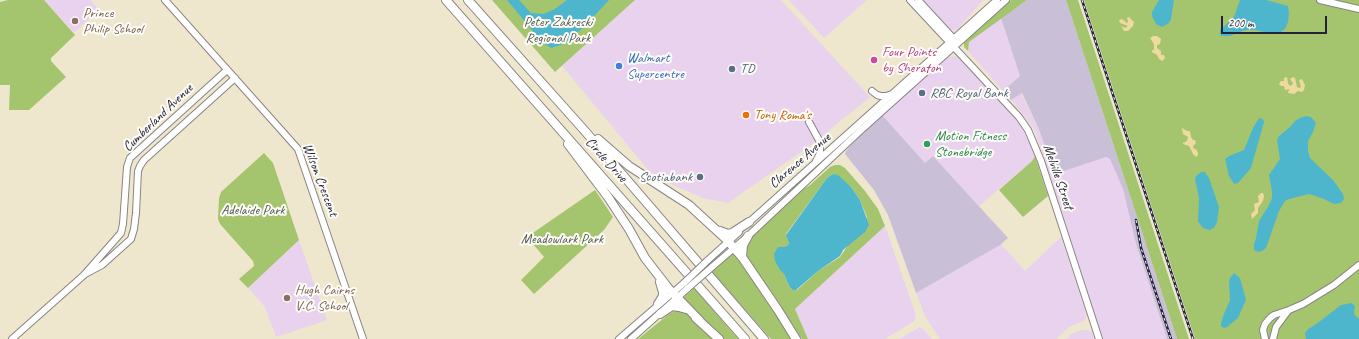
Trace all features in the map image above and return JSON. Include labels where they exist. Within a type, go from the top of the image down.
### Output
[{"type":"highway","name":"Circle Drive","points":[[446,0],[745,338]]},
{"type":"highway","name":"Circle Drive","points":[[468,0],[584,130],[764,339]]},
{"type":"highway","points":[[535,76],[608,149],[629,166],[689,205],[716,229],[742,257],[796,339]]},
{"type":"highway","points":[[555,123],[575,155],[612,203],[645,258],[675,295],[700,322]]},
{"type":"highway","points":[[716,229],[722,233],[732,233],[749,222]]},
{"type":"highway","points":[[742,257],[743,245],[748,236]]},
{"type":"highway","points":[[653,268],[663,292],[663,296],[658,304]]},
{"type":"highway","points":[[660,314],[672,306],[678,306],[689,311],[719,339]]},
{"type":"street","name":"Wilson Crescent","points":[[164,0],[298,149],[363,339]]},
{"type":"street","points":[[910,0],[952,43]]},
{"type":"street","points":[[918,0],[952,43]]},
{"type":"street","name":"Clarence Avenue","points":[[631,339],[660,314],[684,283],[707,261],[748,236],[997,0]]},
{"type":"street","name":"Clarence Avenue","points":[[619,339],[658,304],[688,288],[712,266],[749,222],[814,166],[895,92],[952,43],[1006,0]]},
{"type":"street","points":[[1320,0],[1359,9]]},
{"type":"street","name":"Melville Street","points":[[952,43],[1019,117],[1028,130],[1041,161],[1099,339]]},
{"type":"street","name":"Cumberland Avenue","points":[[12,339],[84,275],[121,233],[127,167],[130,158],[227,70]]},
{"type":"street","name":"Cumberland Avenue","points":[[84,275],[102,265],[130,239],[134,229],[136,213],[138,171],[144,160],[234,78]]},
{"type":"street","points":[[871,114],[876,103],[872,92],[877,96],[886,96],[895,92]]},
{"type":"street","points":[[809,122],[820,142],[821,148],[820,154],[814,166]]},
{"type":"street","points":[[1265,339],[1263,330],[1267,321],[1274,315],[1290,310],[1334,285],[1359,266]]},
{"type":"street","points":[[1273,339],[1276,326],[1290,310]]},
{"type":"shaded area","name":"Prince Philip School","points":[[44,0],[91,0],[99,10],[74,33]]},
{"type":"shaded area","points":[[635,0],[781,0],[870,97],[811,145],[728,203],[703,198],[675,186],[649,171],[562,66]]},
{"type":"shaded area","points":[[789,0],[867,0],[824,38]]},
{"type":"shaded area","points":[[923,0],[983,0],[957,30],[950,30]]},
{"type":"shaded area","points":[[1027,0],[1066,0],[1177,339],[1167,339],[1136,244],[1123,189],[1110,159],[1106,157],[1055,174],[1038,127],[1022,93],[1011,100],[1003,91],[1020,76],[1001,18]]},
{"type":"shaded area","points":[[1001,18],[1020,76],[1003,91],[968,51],[969,42]]},
{"type":"shaded area","points":[[955,56],[961,59],[1018,122],[1028,139],[1035,156],[1032,161],[979,206],[933,156],[925,163],[882,115],[942,61]]},
{"type":"shaded area","points":[[1021,93],[1038,127],[1055,174],[1106,157],[1110,159],[1123,189],[1136,244],[1167,339],[1102,339],[1034,129],[1011,100]]},
{"type":"shaded area","points":[[882,115],[925,163],[933,156],[1008,238],[1000,245],[916,293],[888,215],[874,190],[845,154],[852,144]]},
{"type":"shaded area","points":[[885,226],[916,315],[913,322],[885,339],[808,339],[795,309]]},
{"type":"shaded area","points":[[1061,237],[1087,316],[1084,321],[1069,327],[1056,339],[940,339],[925,316],[916,293],[1001,244],[1025,271]]},
{"type":"shaded area","name":"Hugh Cairns V.C. School","points":[[299,240],[327,320],[276,337],[265,307],[248,288]]},
{"type":"shaded area","points":[[920,327],[932,339],[899,339]]},
{"type":"shaded area","points":[[1081,330],[1088,330],[1092,332],[1094,339],[1066,339],[1071,334]]},
{"type":"green space","points":[[8,0],[44,0],[75,35],[51,58],[51,61],[66,77],[29,110],[9,110],[10,85],[0,85],[0,2]]},
{"type":"green space","name":"Peter Zakreski Regional Park","points":[[492,0],[635,0],[555,72]]},
{"type":"green space","points":[[1011,0],[1027,0],[969,42],[968,51],[964,47],[964,42]]},
{"type":"green space","points":[[1066,0],[1078,0],[1189,339],[1177,339]]},
{"type":"green space","points":[[1084,0],[1359,0],[1359,339],[1195,339]]},
{"type":"green space","name":"Adelaide Park","points":[[264,153],[273,163],[299,240],[248,288],[239,279],[254,266],[253,261],[220,224],[218,219],[219,198],[221,192]]},
{"type":"green space","points":[[1035,156],[1048,196],[1023,217],[999,190],[1032,161]]},
{"type":"green space","points":[[840,165],[845,168],[878,209],[885,226],[795,309],[808,339],[802,339],[781,306],[744,255],[747,241],[801,191],[830,167]],"holes":[[[833,174],[851,187],[860,200],[867,217],[840,257],[818,271],[797,290],[789,286],[784,274],[785,247],[789,243],[786,234],[827,178]]]},
{"type":"green space","name":"Meadowlark Park","points":[[595,190],[613,217],[604,230],[534,294],[521,280],[544,257],[527,237]]},
{"type":"green space","points":[[733,253],[735,253],[792,339],[771,339],[712,272]]},
{"type":"green space","points":[[694,288],[738,339],[723,339],[704,323],[683,298]]},
{"type":"green space","points":[[680,310],[684,311],[716,339],[638,339],[669,314]]},
{"type":"sand","points":[[1129,17],[1134,22],[1133,26],[1128,31],[1124,31],[1121,26],[1125,28],[1128,26],[1120,23],[1119,20],[1122,19],[1127,23],[1127,18]]},
{"type":"sand","points":[[1157,36],[1161,39],[1160,44],[1157,45],[1157,48],[1161,51],[1161,55],[1164,55],[1165,58],[1162,61],[1152,52],[1152,50],[1154,50],[1154,44],[1150,38]]},
{"type":"sand","points":[[1287,77],[1288,84],[1291,86],[1293,83],[1290,79],[1293,77],[1295,78],[1297,87],[1299,88],[1301,87],[1299,80],[1302,79],[1305,85],[1304,90],[1302,92],[1298,91],[1294,94],[1288,93],[1290,89],[1285,90],[1284,86],[1279,84],[1281,81],[1284,81],[1284,78]]},
{"type":"sand","points":[[1182,128],[1190,131],[1191,137],[1195,140],[1196,143],[1193,146],[1198,153],[1196,157],[1189,146],[1183,144],[1187,141],[1188,137],[1183,134]]},
{"type":"sand","points":[[1263,193],[1264,196],[1263,201],[1258,208],[1258,213],[1252,219],[1251,214],[1255,210],[1254,204],[1259,202],[1258,196]]},
{"type":"water","points":[[507,0],[519,0],[531,13],[543,14],[555,9],[567,0],[609,0],[585,26],[564,44],[551,48],[536,35]]},
{"type":"water","points":[[1159,0],[1174,0],[1171,19],[1169,23],[1162,27],[1156,24],[1152,16],[1152,12]]},
{"type":"water","points":[[1240,0],[1266,0],[1288,6],[1288,22],[1285,29],[1278,34],[1255,30],[1245,30],[1230,36],[1221,36],[1220,30],[1234,17]]},
{"type":"water","points":[[1306,116],[1311,117],[1316,123],[1308,141],[1310,158],[1333,180],[1343,194],[1344,199],[1341,203],[1334,204],[1309,194],[1285,201],[1279,211],[1266,248],[1258,252],[1254,250],[1254,244],[1259,221],[1272,198],[1269,175],[1280,159],[1277,140],[1279,136],[1295,121]]},
{"type":"water","points":[[1259,118],[1263,119],[1264,122],[1251,168],[1238,183],[1234,184],[1229,176],[1225,159],[1244,150]]},
{"type":"water","points":[[1201,172],[1205,172],[1209,178],[1219,207],[1217,222],[1214,228],[1209,230],[1203,228],[1198,221],[1199,198],[1195,179]]},
{"type":"water","points":[[833,174],[838,175],[851,187],[860,200],[869,225],[865,232],[843,250],[840,256],[818,271],[796,290],[793,290],[789,286],[784,274],[775,261],[774,254],[778,247],[785,247],[788,245],[789,243],[786,235],[827,178]]},
{"type":"water","points":[[1234,273],[1240,278],[1246,300],[1238,318],[1224,328],[1221,326],[1221,323],[1230,300],[1229,282]]},
{"type":"water","points":[[1352,303],[1355,306],[1354,314],[1359,319],[1359,339],[1306,339],[1305,333],[1308,329],[1341,305]]},
{"type":"railway","points":[[1082,0],[1193,339]]},
{"type":"railway","points":[[1136,220],[1141,248],[1171,339]]},
{"type":"place","name":"Prince Philip School","points":[[75,21]]},
{"type":"place","name":"Four Points by Sheraton","points":[[874,60]]},
{"type":"place","name":"Walmart Supercentre","points":[[619,66]]},
{"type":"place","name":"TD","points":[[732,69]]},
{"type":"place","name":"RBC Royal Bank","points":[[922,93]]},
{"type":"place","name":"Tony Roma's","points":[[746,115]]},
{"type":"place","name":"Motion Fitness Stonebridge","points":[[927,144]]},
{"type":"place","name":"Scotiabank","points":[[700,177]]},
{"type":"place","name":"Hugh Cairns V.C. School","points":[[287,298]]}]
